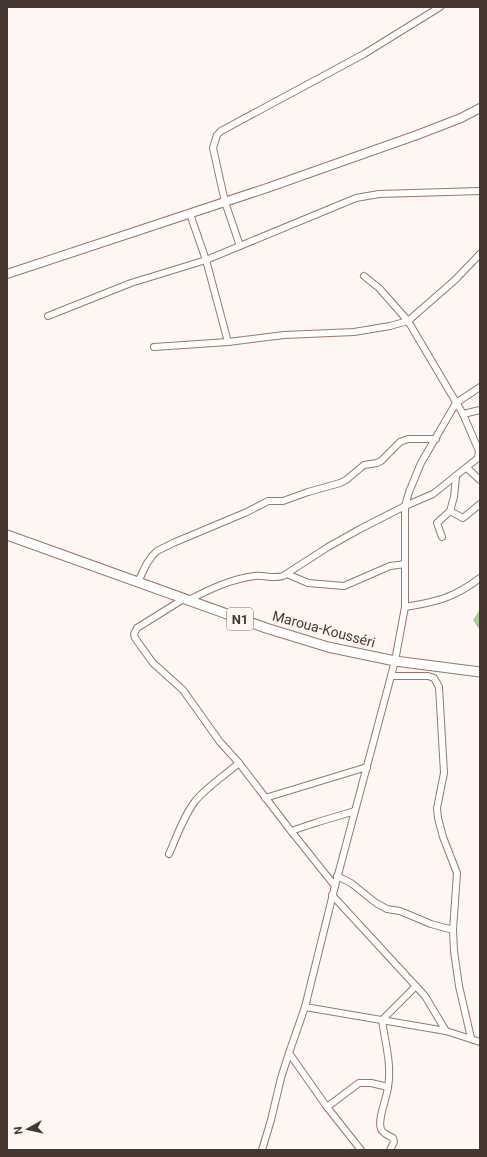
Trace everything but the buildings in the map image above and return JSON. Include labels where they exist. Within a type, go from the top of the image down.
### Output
[{"type":"highway","name":"Maroua-Kousséri","points":[[7,535],[273,630],[328,647],[395,661],[480,672]]},
{"type":"main road","points":[[7,274],[190,214],[417,135],[461,118],[480,108]]},
{"type":"street","points":[[240,246],[225,202],[213,148],[217,135],[364,54],[440,7]]},
{"type":"street","points":[[48,316],[131,283],[206,260],[356,198],[379,194],[480,191]]},
{"type":"street","points":[[190,214],[206,260],[228,342]]},
{"type":"street","points":[[154,347],[228,342],[284,335],[354,332],[390,326],[408,321],[455,280],[480,254]]},
{"type":"street","points":[[335,886],[290,831],[239,763],[220,742],[184,690],[152,663],[135,638],[134,634],[137,628],[187,599],[211,588],[236,580],[258,576],[280,577],[287,574],[339,540],[405,506],[433,494],[476,461],[480,455],[463,414],[408,321],[379,288],[364,276]]},
{"type":"street","points":[[262,1150],[281,1078],[305,1007],[332,895],[395,661],[405,607],[405,506],[409,492],[421,463],[456,403],[480,387]]},
{"type":"street","points":[[463,414],[480,410]]},
{"type":"street","points":[[138,582],[152,556],[157,551],[173,543],[247,512],[268,501],[283,501],[346,480],[364,465],[381,461],[400,442],[404,440],[418,438],[436,439]]},
{"type":"street","points":[[467,468],[480,480]]},
{"type":"street","points":[[442,537],[437,524],[450,511],[454,497],[456,477]]},
{"type":"street","points":[[450,511],[463,518],[480,504]]},
{"type":"street","points":[[287,574],[308,583],[344,586],[390,566],[405,564]]},
{"type":"street","points":[[405,607],[433,602],[449,597],[468,587],[480,578]]},
{"type":"street","points":[[391,676],[428,676],[434,678],[439,687],[444,773],[437,808],[443,837],[457,873],[453,930],[455,966],[471,1038]]},
{"type":"street","points":[[168,854],[196,800],[239,763]]},
{"type":"street","points":[[265,798],[367,767]]},
{"type":"street","points":[[290,831],[355,811]]},
{"type":"street","points":[[338,876],[351,883],[376,903],[387,909],[400,911],[431,924],[453,930]]},
{"type":"street","points":[[332,895],[425,996],[446,1031]]},
{"type":"street","points":[[382,1020],[416,986]]},
{"type":"street","points":[[305,1007],[446,1031],[480,1042]]},
{"type":"street","points":[[382,1020],[387,1053],[388,1087],[383,1108],[381,1128],[383,1132],[393,1138],[394,1142],[390,1150]]},
{"type":"street","points":[[289,1053],[327,1107],[361,1150]]},
{"type":"street","points":[[327,1107],[360,1083],[371,1083],[388,1087]]},
{"type":"green space","points":[[480,609],[480,630],[473,620]]}]
